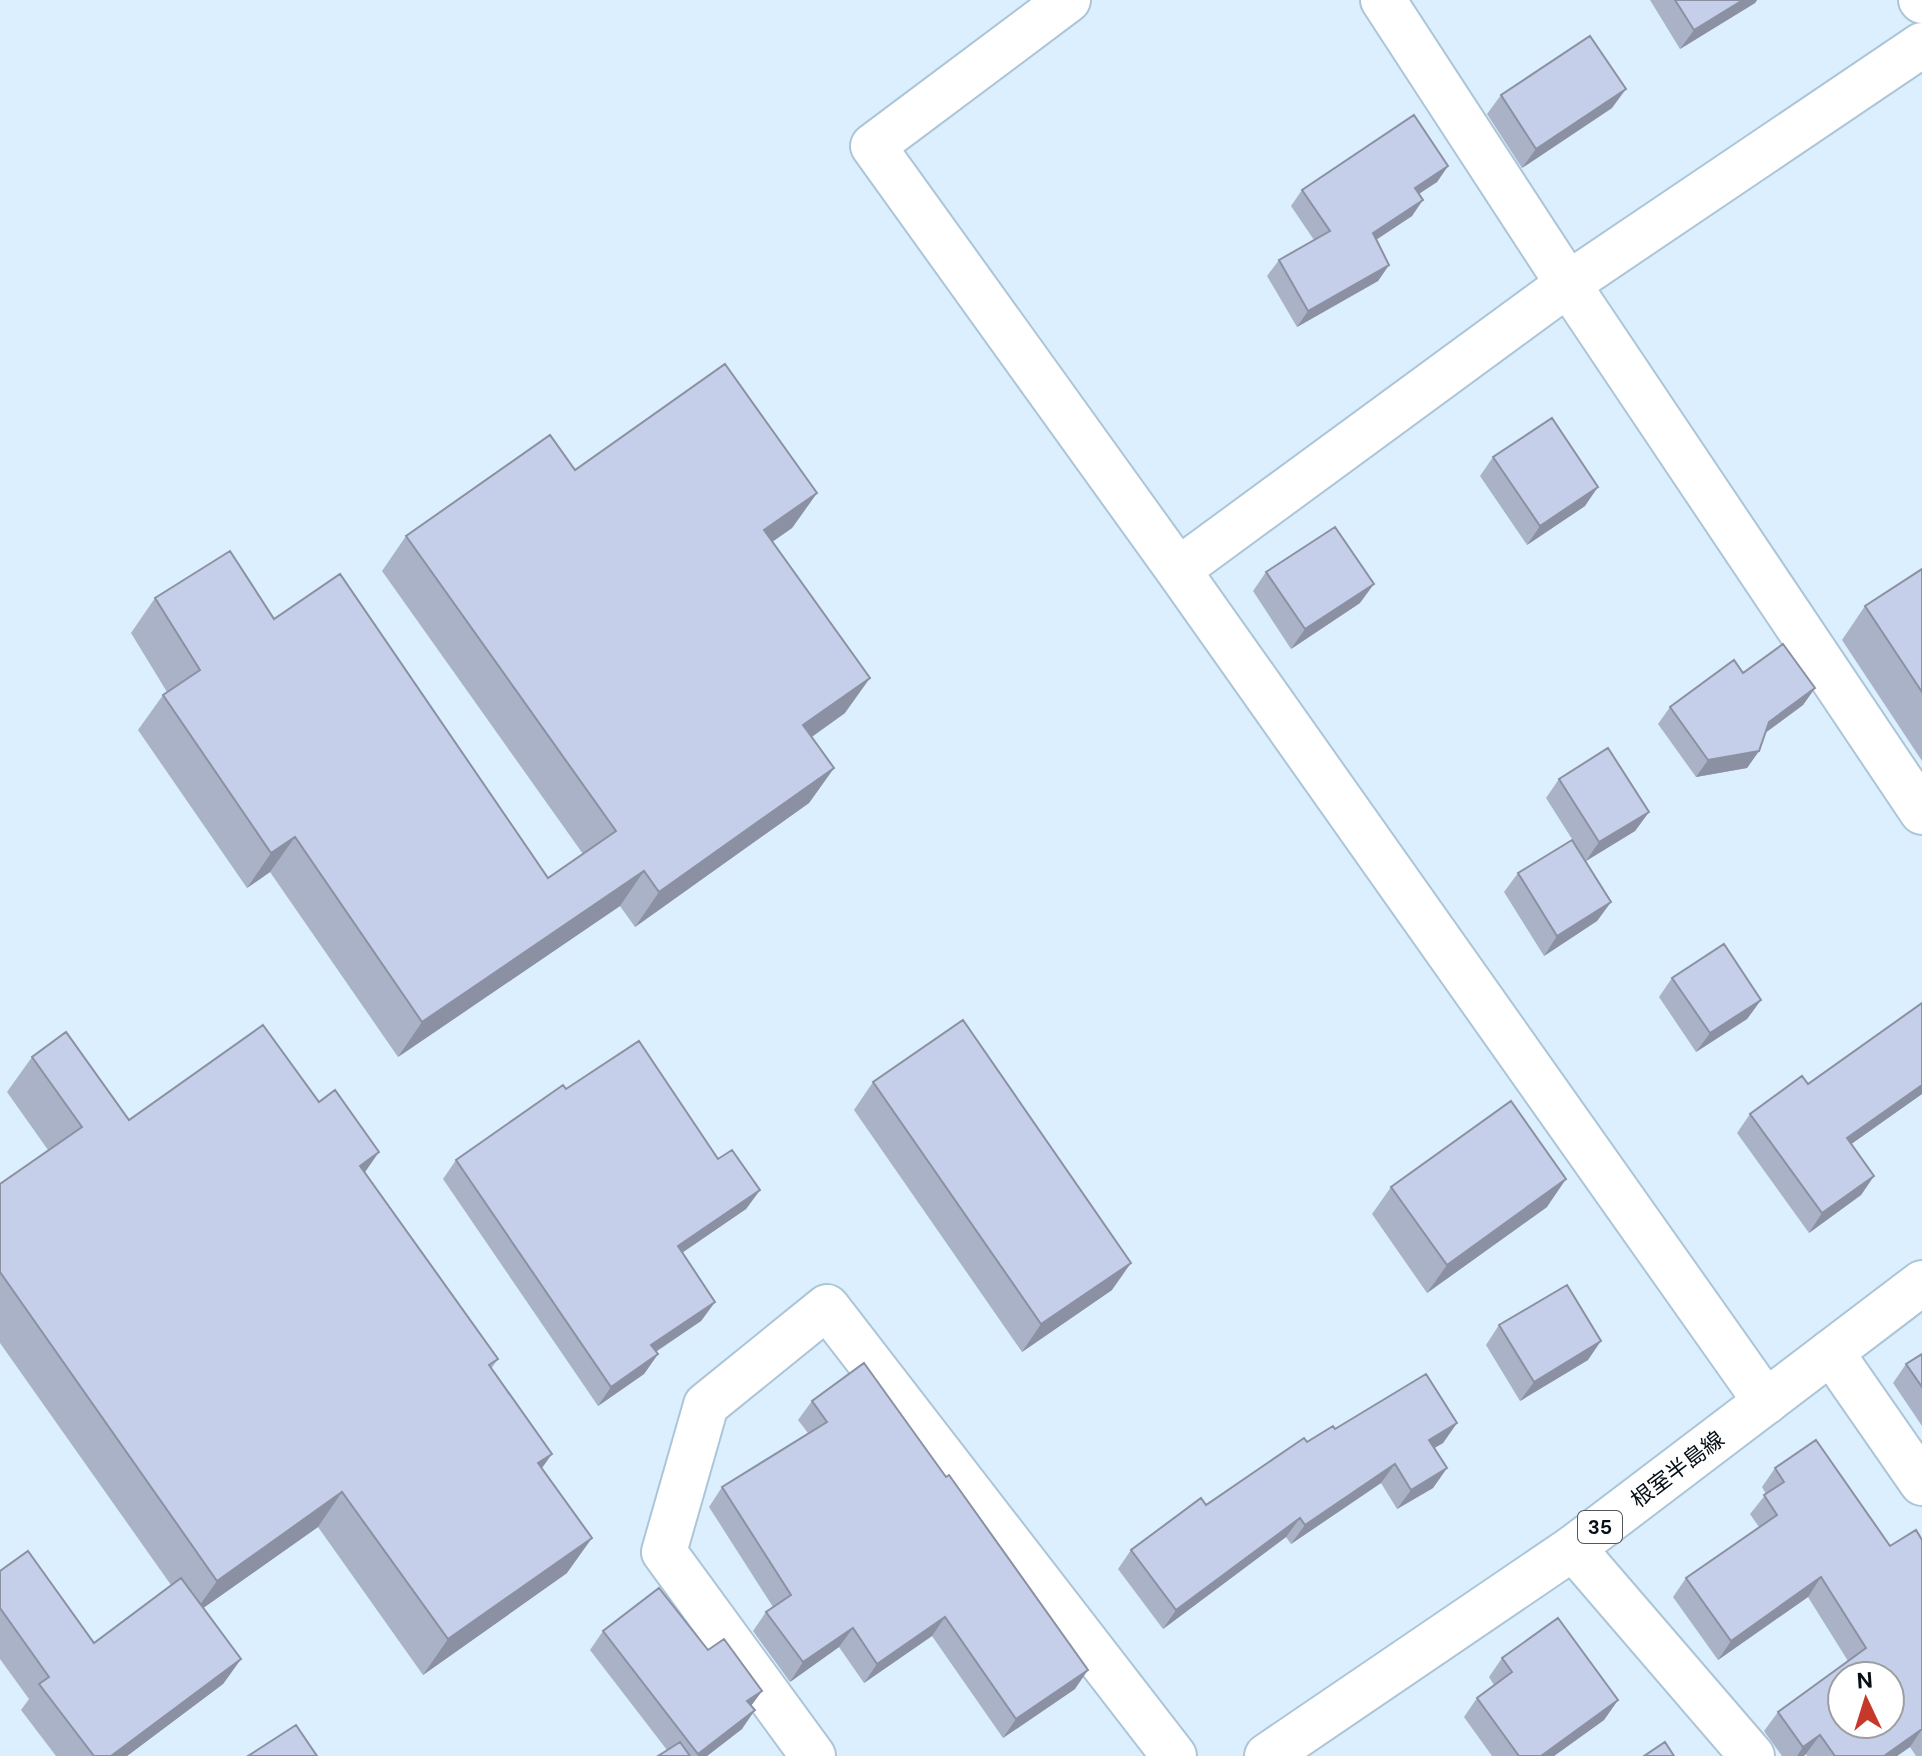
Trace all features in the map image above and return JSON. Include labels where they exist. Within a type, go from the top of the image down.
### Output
[{"type":"street","points":[[1068,0],[873,146],[1178,570],[1766,1402]]},
{"type":"street","points":[[1383,0],[1568,284],[1922,812]]},
{"type":"street","points":[[1178,570],[1568,284],[1922,45]]},
{"type":"street","name":"根室半島線","points":[[1277,1753],[1573,1548],[1922,1283]]},
{"type":"street","points":[[813,1756],[664,1552],[706,1405],[827,1307],[1174,1756]]},
{"type":"street","points":[[1831,1352],[1922,1483]]},
{"type":"street","points":[[1573,1548],[1752,1756]]},
{"type":"building","points":[[1675,0],[1743,0],[1694,30]]},
{"type":"building","points":[[1590,36],[1626,89],[1536,149],[1501,95]]},
{"type":"building","points":[[1414,115],[1448,166],[1415,188],[1423,200],[1373,233],[1389,265],[1308,311],[1279,260],[1330,231],[1302,190]]},
{"type":"building","points":[[725,364],[817,493],[764,530],[870,678],[803,725],[834,768],[659,892],[644,871],[422,1022],[295,837],[271,853],[163,695],[200,670],[155,598],[230,551],[274,619],[340,574],[548,878],[616,831],[406,536],[550,435],[575,470]]},
{"type":"building","points":[[1552,418],[1598,487],[1540,526],[1493,457]]},
{"type":"building","points":[[1335,527],[1374,584],[1305,629],[1266,572]]},
{"type":"building","points":[[1922,569],[1922,692],[1865,606]]},
{"type":"building","points":[[1783,644],[1815,688],[1769,722],[1759,751],[1708,760],[1670,707],[1734,660],[1743,673]]},
{"type":"building","points":[[1608,748],[1649,812],[1599,842],[1559,779]]},
{"type":"building","points":[[1572,840],[1611,902],[1557,936],[1518,873]]},
{"type":"building","points":[[1724,944],[1761,1000],[1710,1033],[1672,978]]},
{"type":"building","points":[[1922,1003],[1922,1085],[1847,1138],[1874,1176],[1822,1213],[1750,1114],[1802,1076],[1808,1084]]},
{"type":"building","points":[[963,1020],[1131,1263],[1041,1324],[873,1082]]},
{"type":"building","points":[[263,1025],[319,1102],[335,1090],[379,1152],[360,1166],[498,1359],[489,1365],[552,1454],[538,1463],[592,1538],[448,1639],[342,1492],[217,1581],[0,1272],[0,1184],[82,1127],[32,1057],[66,1032],[129,1120]]},
{"type":"building","points":[[639,1041],[718,1159],[732,1150],[760,1190],[678,1246],[715,1302],[651,1345],[658,1354],[611,1387],[456,1160],[563,1085],[566,1089]]},
{"type":"building","points":[[1511,1101],[1566,1179],[1447,1265],[1391,1187]]},
{"type":"building","points":[[1567,1285],[1601,1341],[1534,1382],[1499,1325]]},
{"type":"building","points":[[1922,1354],[1922,1387],[1906,1364]]},
{"type":"building","points":[[864,1363],[946,1477],[949,1475],[1088,1670],[1016,1719],[945,1617],[877,1664],[853,1628],[803,1662],[766,1612],[791,1595],[722,1487],[827,1422],[812,1401]]},
{"type":"building","points":[[1426,1374],[1457,1423],[1429,1440],[1447,1468],[1411,1490],[1395,1464],[1305,1525],[1300,1518],[1176,1610],[1131,1550],[1201,1498],[1206,1505],[1304,1438],[1307,1442],[1333,1426],[1335,1429]]},
{"type":"building","points":[[1816,1440],[1890,1546],[1916,1530],[1922,1540],[1922,1729],[1884,1756],[1835,1756],[1820,1735],[1803,1747],[1778,1712],[1826,1677],[1826,1740],[1906,1740],[1906,1660],[1850,1660],[1866,1648],[1821,1577],[1731,1641],[1686,1578],[1777,1515],[1764,1495],[1784,1482],[1775,1468]]},
{"type":"building","points":[[28,1551],[94,1643],[181,1578],[241,1659],[111,1756],[94,1756],[39,1684],[49,1677],[0,1608],[0,1571]]},
{"type":"building","points":[[659,1588],[708,1650],[724,1639],[762,1691],[747,1701],[755,1710],[698,1754],[603,1631]]},
{"type":"building","points":[[1558,1618],[1618,1700],[1541,1756],[1519,1756],[1477,1698],[1512,1672],[1502,1658]]},
{"type":"building","points":[[296,1725],[317,1756],[248,1756]]},
{"type":"building","points":[[680,1742],[690,1756],[658,1756]]},
{"type":"building","points":[[1665,1742],[1674,1756],[1644,1756]]}]
